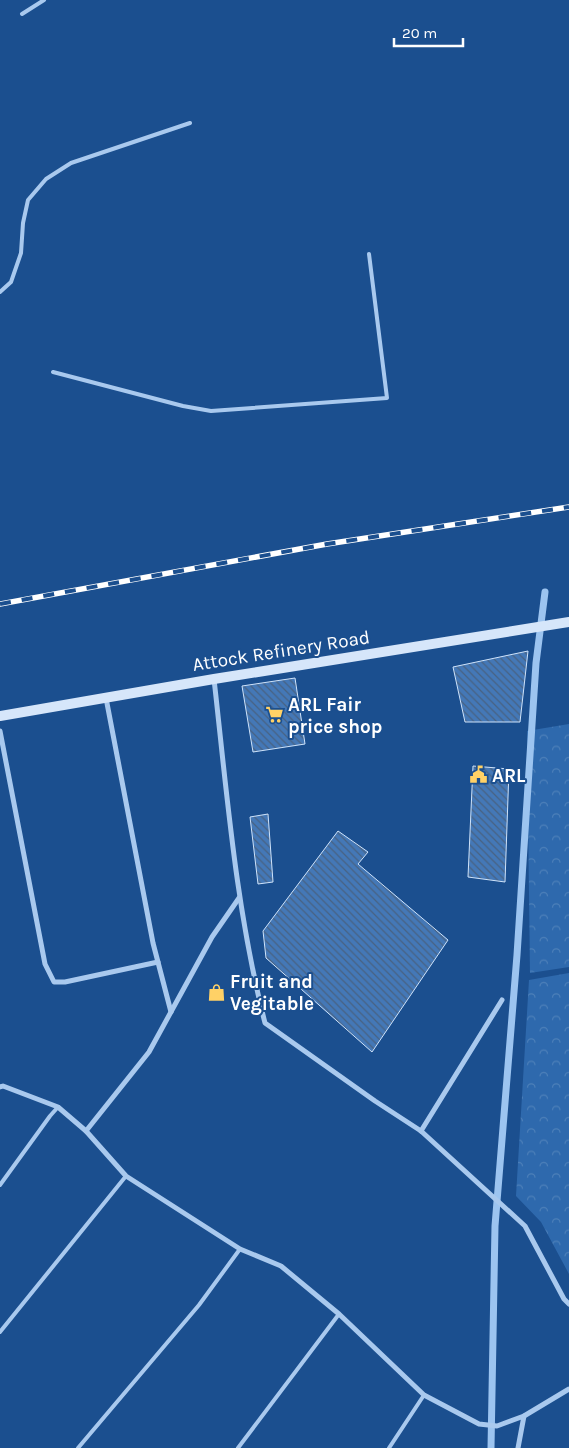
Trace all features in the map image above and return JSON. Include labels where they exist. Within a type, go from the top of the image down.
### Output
[{"type":"street","name":"Attock Refinery Road","points":[[0,716],[214,679],[569,622]]},
{"type":"street","points":[[214,679],[239,898],[264,1023],[421,1132],[525,1226],[564,1299],[569,1304]]},
{"type":"street","points":[[106,698],[153,943],[171,1012]]},
{"type":"street","points":[[0,731],[45,964],[54,982],[65,982],[158,962]]},
{"type":"street","points":[[86,1131],[149,1052],[212,937],[239,898]]},
{"type":"street","points":[[421,1132],[502,1000]]},
{"type":"street","points":[[0,1086],[58,1108],[86,1131],[126,1176],[240,1249],[281,1266],[339,1314],[424,1395],[479,1424],[497,1426],[524,1416],[569,1389]]},
{"type":"street","points":[[518,1448],[524,1416]]},
{"type":"lane","points":[[22,14],[44,0]]},
{"type":"lane","points":[[0,292],[11,282],[21,253],[23,223],[28,200],[46,179],[71,163],[190,122]]},
{"type":"lane","points":[[53,372],[183,406],[210,411],[387,398],[369,254]]},
{"type":"lane","points":[[0,1185],[50,1116],[58,1108]]},
{"type":"lane","points":[[0,1332],[126,1176]]},
{"type":"lane","points":[[78,1448],[199,1305],[240,1249]]},
{"type":"lane","points":[[238,1448],[339,1314]]},
{"type":"lane","points":[[389,1448],[424,1395]]},
{"type":"green space","points":[[569,724],[569,967],[530,973],[527,731]]},
{"type":"green space","points":[[569,973],[569,1274],[541,1222],[516,1196],[529,980]]},
{"type":"building","points":[[528,651],[520,722],[465,722],[453,667]]},
{"type":"building","name":"ARL Fair price shop","points":[[295,678],[305,744],[253,752],[242,686]]},
{"type":"building","points":[[473,766],[509,769],[505,882],[468,877]]},
{"type":"building","points":[[268,814],[273,882],[258,884],[250,817]]},
{"type":"building","points":[[338,831],[368,852],[358,864],[448,940],[372,1052],[266,958],[263,931]]},
{"type":"waterway","points":[[491,1448],[495,1226],[517,955],[536,663],[545,592]]},
{"type":"railway","points":[[0,604],[327,544],[569,507]]},
{"type":"place","name":"ARL Fair price shop","points":[[274,715]]},
{"type":"place","name":"ARL","points":[[478,775]]},
{"type":"place","name":"Fruit and Vegitable","points":[[216,992]]}]
